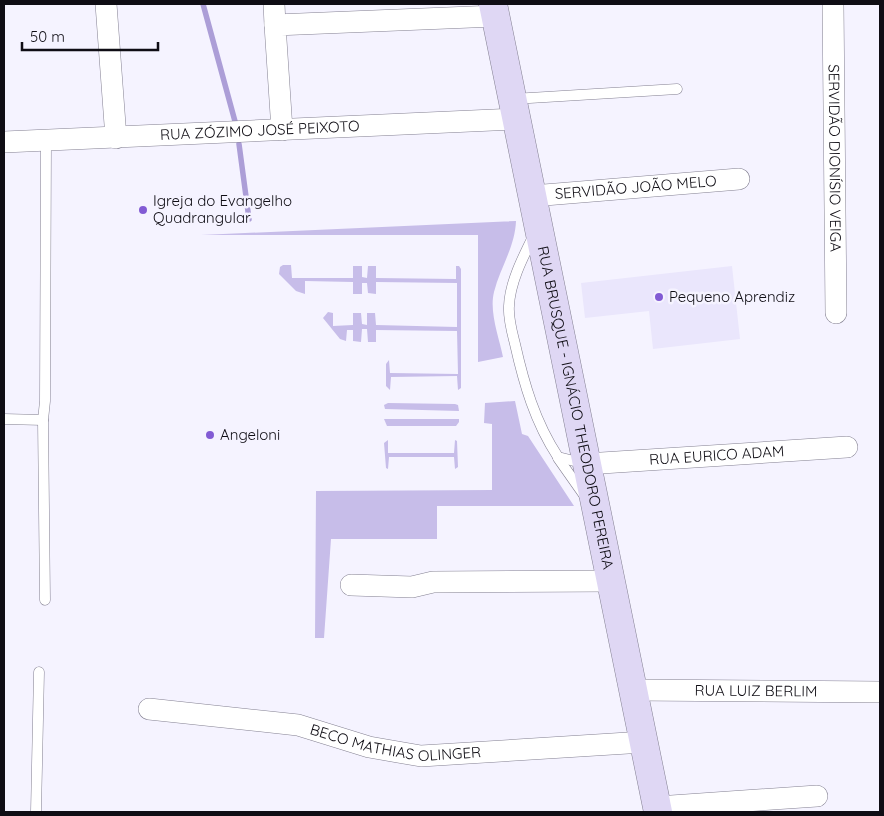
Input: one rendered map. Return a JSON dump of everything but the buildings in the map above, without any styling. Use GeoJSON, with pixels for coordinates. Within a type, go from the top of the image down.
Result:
{"type":"FeatureCollection","features":[{"type":"Feature","properties":{"kind":"main road","name":"RUA BRUSQUE - IGNÁCIO THEODORO PEREIRA"},"geometry":{"type":"LineString","coordinates":[[494,10],[657,810]]}},
{"type":"Feature","properties":{"kind":"street"},"geometry":{"type":"LineString","coordinates":[[106,4],[116,138]]}},
{"type":"Feature","properties":{"kind":"street"},"geometry":{"type":"LineString","coordinates":[[274,4],[282,130]]}},
{"type":"Feature","properties":{"kind":"street","name":"SERVIDÃO DIONÍSIO VEIGA"},"geometry":{"type":"LineString","coordinates":[[832,4],[836,313]]}},
{"type":"Feature","properties":{"kind":"street"},"geometry":{"type":"LineString","coordinates":[[275,25],[399,12],[494,10]]}},
{"type":"Feature","properties":{"kind":"street","name":"RUA ZÓZIMO JOSÉ PEIXOTO"},"geometry":{"type":"LineString","coordinates":[[4,142],[282,130],[514,109]]}},
{"type":"Feature","properties":{"kind":"street","name":"SERVIDÃO JOÃO MELO"},"geometry":{"type":"LineString","coordinates":[[532,196],[738,179]]}},
{"type":"Feature","properties":{"kind":"street","name":"RUA EURICO ADAM"},"geometry":{"type":"LineString","coordinates":[[586,464],[847,447]]}},
{"type":"Feature","properties":{"kind":"street"},"geometry":{"type":"LineString","coordinates":[[351,586],[412,587],[433,582],[611,581]]}},
{"type":"Feature","properties":{"kind":"street","name":"RUA LUIZ BERLIM"},"geometry":{"type":"LineString","coordinates":[[634,690],[880,692]]}},
{"type":"Feature","properties":{"kind":"street","name":"BECO MATHIAS OLINGER"},"geometry":{"type":"LineString","coordinates":[[149,709],[298,725],[370,747],[421,756],[644,742]]}},
{"type":"Feature","properties":{"kind":"street"},"geometry":{"type":"LineString","coordinates":[[657,810],[792,805],[817,796]]}},
{"type":"Feature","properties":{"kind":"lane"},"geometry":{"type":"LineString","coordinates":[[514,109],[677,88]]}},
{"type":"Feature","properties":{"kind":"lane"},"geometry":{"type":"LineString","coordinates":[[45,600],[43,420],[45,401],[47,241],[46,140]]}},
{"type":"Feature","properties":{"kind":"lane"},"geometry":{"type":"LineString","coordinates":[[538,227],[511,289],[508,308],[521,368],[532,408],[539,425],[558,457],[597,514]]}},
{"type":"Feature","properties":{"kind":"lane"},"geometry":{"type":"LineString","coordinates":[[4,419],[43,420]]}},
{"type":"Feature","properties":{"kind":"lane"},"geometry":{"type":"LineString","coordinates":[[558,457],[586,464]]}},
{"type":"Feature","properties":{"kind":"lane"},"geometry":{"type":"LineString","coordinates":[[36,812],[39,672]]}},
{"type":"Feature","properties":{"kind":"shaded area"},"geometry":{"type":"Polygon","coordinates":[[[516,221],[513,240],[494,292],[493,300],[495,324],[503,357],[478,362],[478,235],[201,235],[516,221]]]}},
{"type":"Feature","properties":{"kind":"shaded area"},"geometry":{"type":"Polygon","coordinates":[[[291,265],[292,278],[353,278],[353,266],[362,266],[362,277],[367,278],[368,266],[376,266],[376,278],[456,279],[456,266],[459,266],[461,269],[461,388],[458,390],[457,376],[391,377],[390,390],[386,386],[386,364],[389,360],[390,373],[458,374],[457,331],[376,330],[376,342],[368,342],[367,329],[362,329],[361,342],[353,341],[353,330],[347,330],[346,341],[340,339],[323,318],[328,312],[333,313],[333,326],[353,325],[353,313],[361,313],[362,324],[367,325],[367,313],[375,313],[376,325],[457,327],[457,283],[376,282],[376,294],[368,293],[367,283],[362,283],[362,294],[353,294],[353,282],[305,281],[305,294],[296,291],[279,274],[280,267],[291,265]]]}},
{"type":"Feature","properties":{"kind":"shaded area","name":"Pequeno Aprendiz"},"geometry":{"type":"Polygon","coordinates":[[[732,266],[740,339],[653,349],[649,311],[585,318],[581,283],[732,266]]]}},
{"type":"Feature","properties":{"kind":"shaded area"},"geometry":{"type":"Polygon","coordinates":[[[515,401],[522,434],[528,436],[574,506],[437,506],[437,539],[331,539],[324,638],[315,638],[316,491],[492,490],[492,424],[484,423],[485,403],[515,401]]]}},
{"type":"Feature","properties":{"kind":"shaded area"},"geometry":{"type":"Polygon","coordinates":[[[388,403],[455,404],[458,405],[459,411],[385,409],[384,405],[388,403]]]}},
{"type":"Feature","properties":{"kind":"shaded area"},"geometry":{"type":"Polygon","coordinates":[[[384,419],[459,419],[459,422],[456,426],[387,426],[384,419]]]}},
{"type":"Feature","properties":{"kind":"shaded area"},"geometry":{"type":"Polygon","coordinates":[[[388,440],[388,453],[454,453],[455,440],[457,441],[458,467],[455,469],[454,457],[389,457],[388,469],[386,468],[384,443],[388,440]]]}},
{"type":"Feature","properties":{"kind":"waterway"},"geometry":{"type":"LineString","coordinates":[[203,4],[236,125]]}},
{"type":"Feature","properties":{"kind":"waterway"},"geometry":{"type":"LineString","coordinates":[[239,144],[249,219]]}},
{"type":"Feature","properties":{"kind":"place","name":"Igreja do Evangelho Quadrangular"},"geometry":{"type":"Point","coordinates":[143,210]}},
{"type":"Feature","properties":{"kind":"place","name":"Pequeno Aprendiz"},"geometry":{"type":"Point","coordinates":[659,297]}},
{"type":"Feature","properties":{"kind":"place","name":"Angeloni"},"geometry":{"type":"Point","coordinates":[210,435]}}]}
